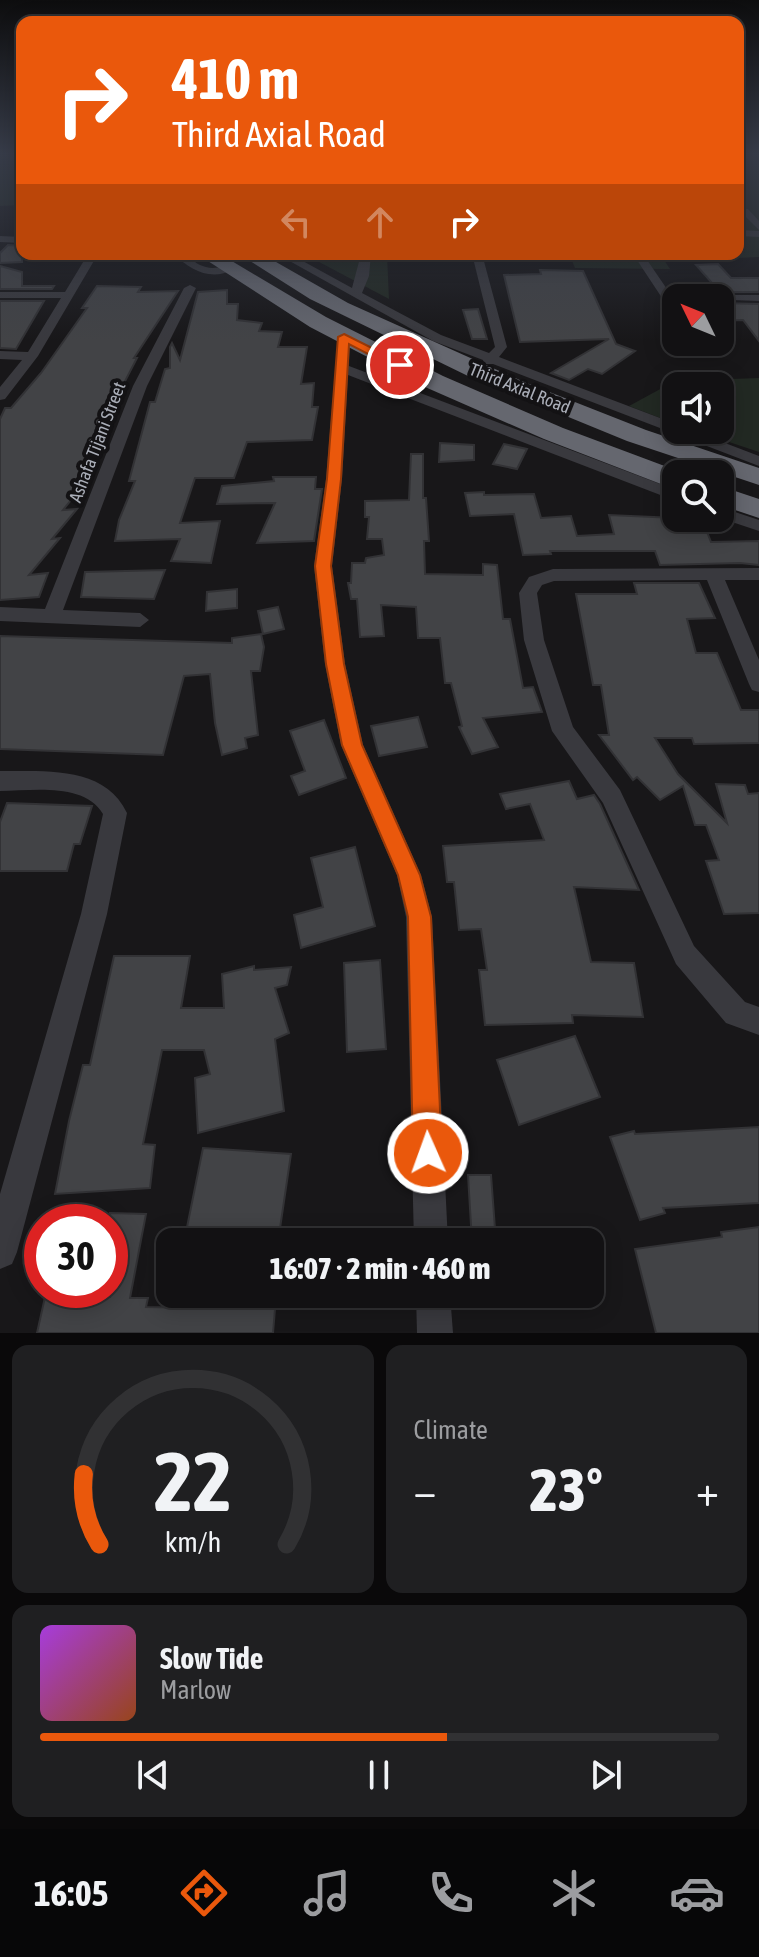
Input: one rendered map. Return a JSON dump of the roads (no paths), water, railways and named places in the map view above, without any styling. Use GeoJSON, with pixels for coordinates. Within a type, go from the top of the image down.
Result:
{"type":"FeatureCollection","features":[{"type":"Feature","properties":{"kind":"highway","name":"Third Axial Road"},"geometry":{"type":"LineString","coordinates":[[215,260],[344,337],[472,399],[662,475]]}},
{"type":"Feature","properties":{"kind":"highway","name":"Third Axial Road"},"geometry":{"type":"LineString","coordinates":[[280,264],[493,378],[618,428],[759,477]]}},
{"type":"Feature","properties":{"kind":"highway"},"geometry":{"type":"LineString","coordinates":[[280,264],[310,271]]}},
{"type":"Feature","properties":{"kind":"highway"},"geometry":{"type":"LineString","coordinates":[[734,500],[759,509]]}},
{"type":"Feature","properties":{"kind":"street"},"geometry":{"type":"LineString","coordinates":[[0,396],[32,356],[89,260]]}},
{"type":"Feature","properties":{"kind":"street"},"geometry":{"type":"LineString","coordinates":[[187,260],[203,271],[228,269]]}},
{"type":"Feature","properties":{"kind":"street"},"geometry":{"type":"LineString","coordinates":[[348,302],[363,276],[365,260]]}},
{"type":"Feature","properties":{"kind":"street"},"geometry":{"type":"LineString","coordinates":[[479,260],[501,347],[489,361]]}},
{"type":"Feature","properties":{"kind":"street"},"geometry":{"type":"LineString","coordinates":[[642,260],[662,290]]}},
{"type":"Feature","properties":{"kind":"street"},"geometry":{"type":"LineString","coordinates":[[310,271],[348,302],[489,361],[759,461]]}},
{"type":"Feature","properties":{"kind":"street","name":"Ashafa Tijani Street"},"geometry":{"type":"LineString","coordinates":[[52,615],[140,386],[190,288]]}},
{"type":"Feature","properties":{"kind":"street"},"geometry":{"type":"LineString","coordinates":[[0,295],[67,295]]}},
{"type":"Feature","properties":{"kind":"street"},"geometry":{"type":"LineString","coordinates":[[734,298],[759,298]]}},
{"type":"Feature","properties":{"kind":"street"},"geometry":{"type":"LineString","coordinates":[[344,337],[334,479],[323,566],[335,664],[352,745],[409,875],[419,917],[430,1228]]}},
{"type":"Feature","properties":{"kind":"street"},"geometry":{"type":"LineString","coordinates":[[0,355],[32,356]]}},
{"type":"Feature","properties":{"kind":"street"},"geometry":{"type":"LineString","coordinates":[[341,368],[662,491]]}},
{"type":"Feature","properties":{"kind":"street"},"geometry":{"type":"LineString","coordinates":[[734,517],[759,526]]}},
{"type":"Feature","properties":{"kind":"street"},"geometry":{"type":"LineString","coordinates":[[759,574],[553,575],[535,581],[528,593],[534,640],[563,731],[612,797],[685,955],[736,1013],[759,1021]]}},
{"type":"Feature","properties":{"kind":"street"},"geometry":{"type":"LineString","coordinates":[[714,575],[759,684]]}},
{"type":"Feature","properties":{"kind":"street"},"geometry":{"type":"LineString","coordinates":[[0,614],[140,620]]}},
{"type":"Feature","properties":{"kind":"street"},"geometry":{"type":"LineString","coordinates":[[0,781],[62,783],[96,791],[109,798],[115,813],[94,914],[0,1252]]}},
{"type":"Feature","properties":{"kind":"street"},"geometry":{"type":"LineString","coordinates":[[434,1308],[435,1333]]}}]}
